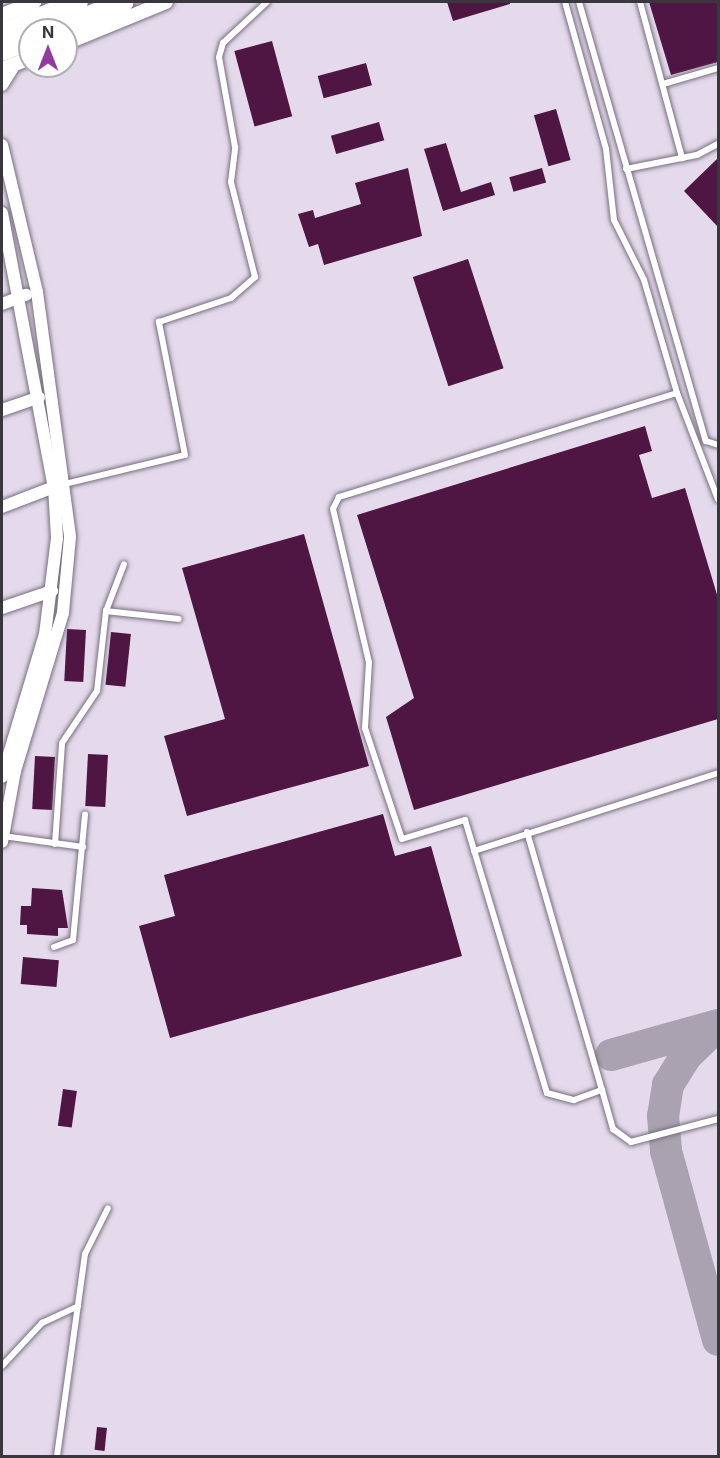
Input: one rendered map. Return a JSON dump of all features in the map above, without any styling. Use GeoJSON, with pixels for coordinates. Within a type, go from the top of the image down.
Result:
{"type":"FeatureCollection","features":[{"type":"Feature","properties":{"kind":"highway"},"geometry":{"type":"LineString","coordinates":[[2,33],[78,2]]}},
{"type":"Feature","properties":{"kind":"highway"},"geometry":{"type":"LineString","coordinates":[[78,20],[121,2]]}},
{"type":"Feature","properties":{"kind":"street"},"geometry":{"type":"LineString","coordinates":[[2,15],[35,2]]}},
{"type":"Feature","properties":{"kind":"street"},"geometry":{"type":"LineString","coordinates":[[78,38],[166,2]]}},
{"type":"Feature","properties":{"kind":"street"},"geometry":{"type":"LineString","coordinates":[[2,69],[8,57]]}},
{"type":"Feature","properties":{"kind":"street"},"geometry":{"type":"LineString","coordinates":[[2,85],[8,57]]}},
{"type":"Feature","properties":{"kind":"street"},"geometry":{"type":"LineString","coordinates":[[2,145],[37,292],[60,486],[68,591],[15,771],[2,839]]}},
{"type":"Feature","properties":{"kind":"street"},"geometry":{"type":"LineString","coordinates":[[2,213],[39,397],[60,486],[52,591],[31,688],[2,777]]}},
{"type":"Feature","properties":{"kind":"street"},"geometry":{"type":"LineString","coordinates":[[2,304],[37,292]]}},
{"type":"Feature","properties":{"kind":"street"},"geometry":{"type":"LineString","coordinates":[[2,410],[39,397]]}},
{"type":"Feature","properties":{"kind":"street"},"geometry":{"type":"LineString","coordinates":[[2,507],[60,486]]}},
{"type":"Feature","properties":{"kind":"street"},"geometry":{"type":"LineString","coordinates":[[2,608],[52,591]]}},
{"type":"Feature","properties":{"kind":"lane"},"geometry":{"type":"LineString","coordinates":[[60,486],[185,455],[159,322],[231,298],[255,277],[231,182],[236,147],[219,57],[223,43],[267,2]]}},
{"type":"Feature","properties":{"kind":"lane"},"geometry":{"type":"LineString","coordinates":[[565,2],[604,140],[614,220],[644,280],[677,393],[708,485],[718,499]]}},
{"type":"Feature","properties":{"kind":"lane"},"geometry":{"type":"LineString","coordinates":[[579,2],[706,441],[718,445]]}},
{"type":"Feature","properties":{"kind":"lane"},"geometry":{"type":"LineString","coordinates":[[640,2],[682,158]]}},
{"type":"Feature","properties":{"kind":"lane"},"geometry":{"type":"LineString","coordinates":[[663,84],[718,68]]}},
{"type":"Feature","properties":{"kind":"lane"},"geometry":{"type":"LineString","coordinates":[[626,169],[682,158],[718,144]]}},
{"type":"Feature","properties":{"kind":"lane"},"geometry":{"type":"LineString","coordinates":[[602,1090],[574,1100],[547,1093],[465,820],[402,839],[365,728],[369,662],[334,501],[496,446],[677,393]]}},
{"type":"Feature","properties":{"kind":"lane"},"geometry":{"type":"LineString","coordinates":[[55,844],[62,743],[97,691],[106,611],[124,564]]}},
{"type":"Feature","properties":{"kind":"lane"},"geometry":{"type":"LineString","coordinates":[[106,611],[179,619]]}},
{"type":"Feature","properties":{"kind":"lane"},"geometry":{"type":"LineString","coordinates":[[474,851],[527,832],[718,774]]}},
{"type":"Feature","properties":{"kind":"lane"},"geometry":{"type":"LineString","coordinates":[[54,947],[73,940],[85,815]]}},
{"type":"Feature","properties":{"kind":"lane"},"geometry":{"type":"LineString","coordinates":[[527,832],[613,1129],[631,1142],[718,1119]]}},
{"type":"Feature","properties":{"kind":"lane"},"geometry":{"type":"LineString","coordinates":[[2,839],[83,847]]}},
{"type":"Feature","properties":{"kind":"lane"},"geometry":{"type":"LineString","coordinates":[[57,1456],[89,1237],[108,1208]]}},
{"type":"Feature","properties":{"kind":"lane"},"geometry":{"type":"LineString","coordinates":[[2,1366],[42,1323],[78,1306]]}},
{"type":"Feature","properties":{"kind":"building"},"geometry":{"type":"Polygon","coordinates":[[[447,2],[510,2],[510,4],[453,21],[447,2]]]}},
{"type":"Feature","properties":{"kind":"building"},"geometry":{"type":"Polygon","coordinates":[[[649,2],[718,2],[718,62],[671,75],[649,2]]]}},
{"type":"Feature","properties":{"kind":"building"},"geometry":{"type":"Polygon","coordinates":[[[272,41],[292,116],[255,126],[234,51],[272,41]]]}},
{"type":"Feature","properties":{"kind":"building"},"geometry":{"type":"Polygon","coordinates":[[[366,63],[372,85],[324,98],[318,76],[366,63]]]}},
{"type":"Feature","properties":{"kind":"building"},"geometry":{"type":"Polygon","coordinates":[[[556,109],[571,160],[548,166],[534,115],[556,109]]]}},
{"type":"Feature","properties":{"kind":"building"},"geometry":{"type":"Polygon","coordinates":[[[379,122],[384,140],[336,154],[331,136],[379,122]]]}},
{"type":"Feature","properties":{"kind":"building"},"geometry":{"type":"Polygon","coordinates":[[[446,143],[461,192],[491,182],[495,195],[443,211],[424,149],[446,143]]]}},
{"type":"Feature","properties":{"kind":"building"},"geometry":{"type":"Polygon","coordinates":[[[718,158],[718,227],[684,191],[718,158]]]}},
{"type":"Feature","properties":{"kind":"building"},"geometry":{"type":"Polygon","coordinates":[[[408,168],[422,236],[324,265],[318,244],[309,247],[298,214],[313,210],[315,218],[361,204],[355,183],[408,168]]]}},
{"type":"Feature","properties":{"kind":"building"},"geometry":{"type":"Polygon","coordinates":[[[542,168],[546,182],[513,192],[509,177],[542,168]]]}},
{"type":"Feature","properties":{"kind":"building"},"geometry":{"type":"Polygon","coordinates":[[[468,259],[504,368],[448,386],[413,277],[468,259]]]}},
{"type":"Feature","properties":{"kind":"building"},"geometry":{"type":"Polygon","coordinates":[[[645,426],[652,451],[639,455],[652,498],[685,488],[718,598],[718,719],[414,810],[386,717],[414,698],[357,515],[645,426]]]}},
{"type":"Feature","properties":{"kind":"building"},"geometry":{"type":"Polygon","coordinates":[[[304,534],[369,766],[187,816],[164,736],[225,719],[182,568],[304,534]]]}},
{"type":"Feature","properties":{"kind":"building"},"geometry":{"type":"Polygon","coordinates":[[[67,629],[86,630],[83,682],[64,681],[67,629]]]}},
{"type":"Feature","properties":{"kind":"building"},"geometry":{"type":"Polygon","coordinates":[[[111,632],[131,634],[125,687],[105,685],[111,632]]]}},
{"type":"Feature","properties":{"kind":"building"},"geometry":{"type":"Polygon","coordinates":[[[88,754],[108,755],[105,807],[85,806],[88,754]]]}},
{"type":"Feature","properties":{"kind":"building"},"geometry":{"type":"Polygon","coordinates":[[[35,756],[55,757],[52,810],[32,809],[35,756]]]}},
{"type":"Feature","properties":{"kind":"building"},"geometry":{"type":"Polygon","coordinates":[[[383,814],[395,856],[431,846],[462,956],[170,1038],[139,926],[175,916],[164,875],[383,814]]]}},
{"type":"Feature","properties":{"kind":"building"},"geometry":{"type":"Polygon","coordinates":[[[32,888],[62,890],[68,928],[58,928],[58,936],[27,934],[27,925],[20,925],[21,906],[31,906],[32,888]]]}},
{"type":"Feature","properties":{"kind":"building"},"geometry":{"type":"Polygon","coordinates":[[[23,957],[59,960],[57,987],[21,984],[23,957]]]}},
{"type":"Feature","properties":{"kind":"building"},"geometry":{"type":"Polygon","coordinates":[[[63,1089],[77,1091],[72,1128],[58,1126],[63,1089]]]}},
{"type":"Feature","properties":{"kind":"building"},"geometry":{"type":"Polygon","coordinates":[[[97,1427],[107,1428],[105,1451],[95,1450],[97,1427]]]}},
{"type":"Feature","properties":{"kind":"taxiway"},"geometry":{"type":"LineString","coordinates":[[718,1025],[686,1056],[668,1085],[663,1116],[666,1151],[718,1340]]}},
{"type":"Feature","properties":{"kind":"taxiway"},"geometry":{"type":"LineString","coordinates":[[611,1055],[714,1026]]}}]}
